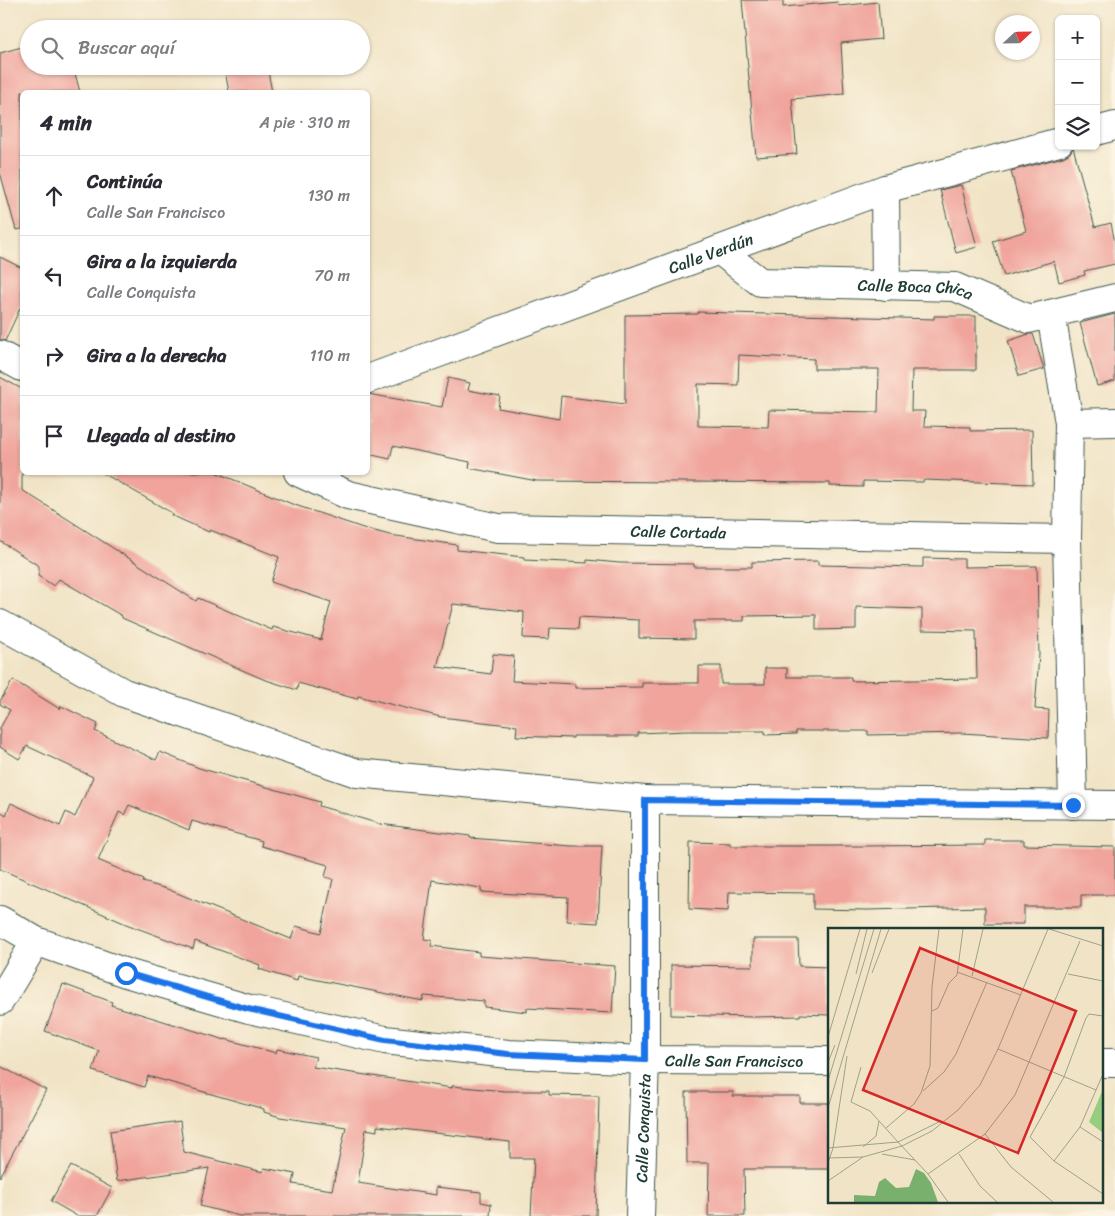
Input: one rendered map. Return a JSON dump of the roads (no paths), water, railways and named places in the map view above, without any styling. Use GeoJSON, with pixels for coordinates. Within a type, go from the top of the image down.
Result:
{"type":"FeatureCollection","features":[{"type":"Feature","properties":{"kind":"street"},"geometry":{"type":"LineString","coordinates":[[1100,131],[1115,126]]}},
{"type":"Feature","properties":{"kind":"street","name":"Calle Verdún"},"geometry":{"type":"LineString","coordinates":[[370,378],[885,189],[1055,143]]}},
{"type":"Feature","properties":{"kind":"street"},"geometry":{"type":"LineString","coordinates":[[885,189],[886,286]]}},
{"type":"Feature","properties":{"kind":"street","name":"Calle Boca Chica"},"geometry":{"type":"LineString","coordinates":[[719,250],[760,282],[955,287],[1029,319],[1115,298]]}},
{"type":"Feature","properties":{"kind":"street"},"geometry":{"type":"LineString","coordinates":[[1051,314],[1069,424],[1067,539],[1073,805]]}},
{"type":"Feature","properties":{"kind":"street"},"geometry":{"type":"LineString","coordinates":[[0,355],[20,365]]}},
{"type":"Feature","properties":{"kind":"street"},"geometry":{"type":"LineString","coordinates":[[1069,424],[1115,422]]}},
{"type":"Feature","properties":{"kind":"street","name":"Calle Cortada"},"geometry":{"type":"LineString","coordinates":[[304,475],[348,496],[498,528],[1067,539]]}},
{"type":"Feature","properties":{"kind":"street"},"geometry":{"type":"LineString","coordinates":[[0,604],[124,693]]}},
{"type":"Feature","properties":{"kind":"street"},"geometry":{"type":"LineString","coordinates":[[0,624],[124,693],[358,773],[645,800],[1115,805]]}},
{"type":"Feature","properties":{"kind":"street","name":"Calle Conquista"},"geometry":{"type":"LineString","coordinates":[[640,1216],[645,1060],[645,800]]}},
{"type":"Feature","properties":{"kind":"street","name":"Calle San Francisco"},"geometry":{"type":"LineString","coordinates":[[0,920],[36,940],[126,973],[248,1009],[385,1040],[508,1054],[645,1060],[828,1062]]}},
{"type":"Feature","properties":{"kind":"street"},"geometry":{"type":"LineString","coordinates":[[0,1001],[36,940]]}},
{"type":"Feature","properties":{"kind":"street"},"geometry":{"type":"LineString","coordinates":[[1102,1063],[1115,1063]]}}]}
